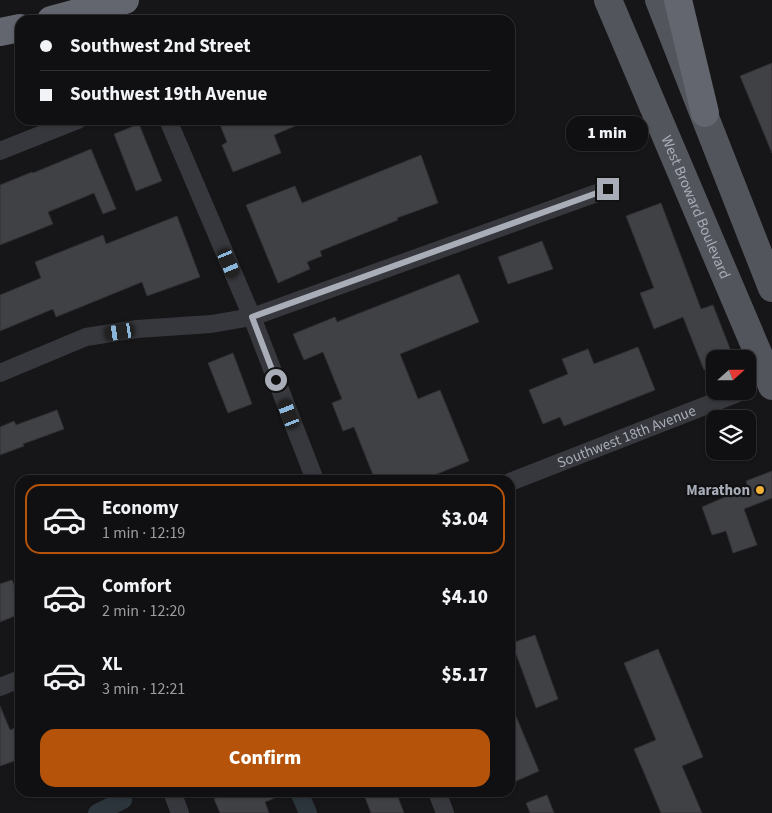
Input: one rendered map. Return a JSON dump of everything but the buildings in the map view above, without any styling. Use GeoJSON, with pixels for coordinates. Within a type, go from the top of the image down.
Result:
{"type":"FeatureCollection","features":[{"type":"Feature","properties":{"kind":"highway"},"geometry":{"type":"LineString","coordinates":[[70,15],[125,0]]}},
{"type":"Feature","properties":{"kind":"highway"},"geometry":{"type":"LineString","coordinates":[[678,0],[705,113]]}},
{"type":"Feature","properties":{"kind":"highway"},"geometry":{"type":"LineString","coordinates":[[0,32],[15,29]]}},
{"type":"Feature","properties":{"kind":"main road","name":"West Broward Boulevard"},"geometry":{"type":"LineString","coordinates":[[608,0],[765,384]]}},
{"type":"Feature","properties":{"kind":"main road"},"geometry":{"type":"LineString","coordinates":[[660,0],[772,288]]}},
{"type":"Feature","properties":{"kind":"street"},"geometry":{"type":"LineString","coordinates":[[0,151],[65,125]]}},
{"type":"Feature","properties":{"kind":"street"},"geometry":{"type":"LineString","coordinates":[[170,125],[252,317],[313,475]]}},
{"type":"Feature","properties":{"kind":"street"},"geometry":{"type":"LineString","coordinates":[[0,373],[86,337],[137,329],[212,324],[252,317],[608,189]]}},
{"type":"Feature","properties":{"kind":"street","name":"Southwest 18th Avenue"},"geometry":{"type":"LineString","coordinates":[[515,480],[720,400]]}},
{"type":"Feature","properties":{"kind":"street"},"geometry":{"type":"LineString","coordinates":[[0,687],[15,681]]}},
{"type":"Feature","properties":{"kind":"street"},"geometry":{"type":"LineString","coordinates":[[174,797],[180,813]]}},
{"type":"Feature","properties":{"kind":"street"},"geometry":{"type":"LineString","coordinates":[[439,797],[445,813]]}},
{"type":"Feature","properties":{"kind":"waterway"},"geometry":{"type":"LineString","coordinates":[[301,797],[308,813]]}},
{"type":"Feature","properties":{"kind":"waterway"},"geometry":{"type":"LineString","coordinates":[[97,813],[123,800]]}},
{"type":"Feature","properties":{"kind":"place","name":"Marathon"},"geometry":{"type":"Point","coordinates":[760,490]}},
{"type":"Feature","properties":{"kind":"route"},"geometry":{"type":"LineString","coordinates":[[276,380],[252,317],[608,189]]}}]}
